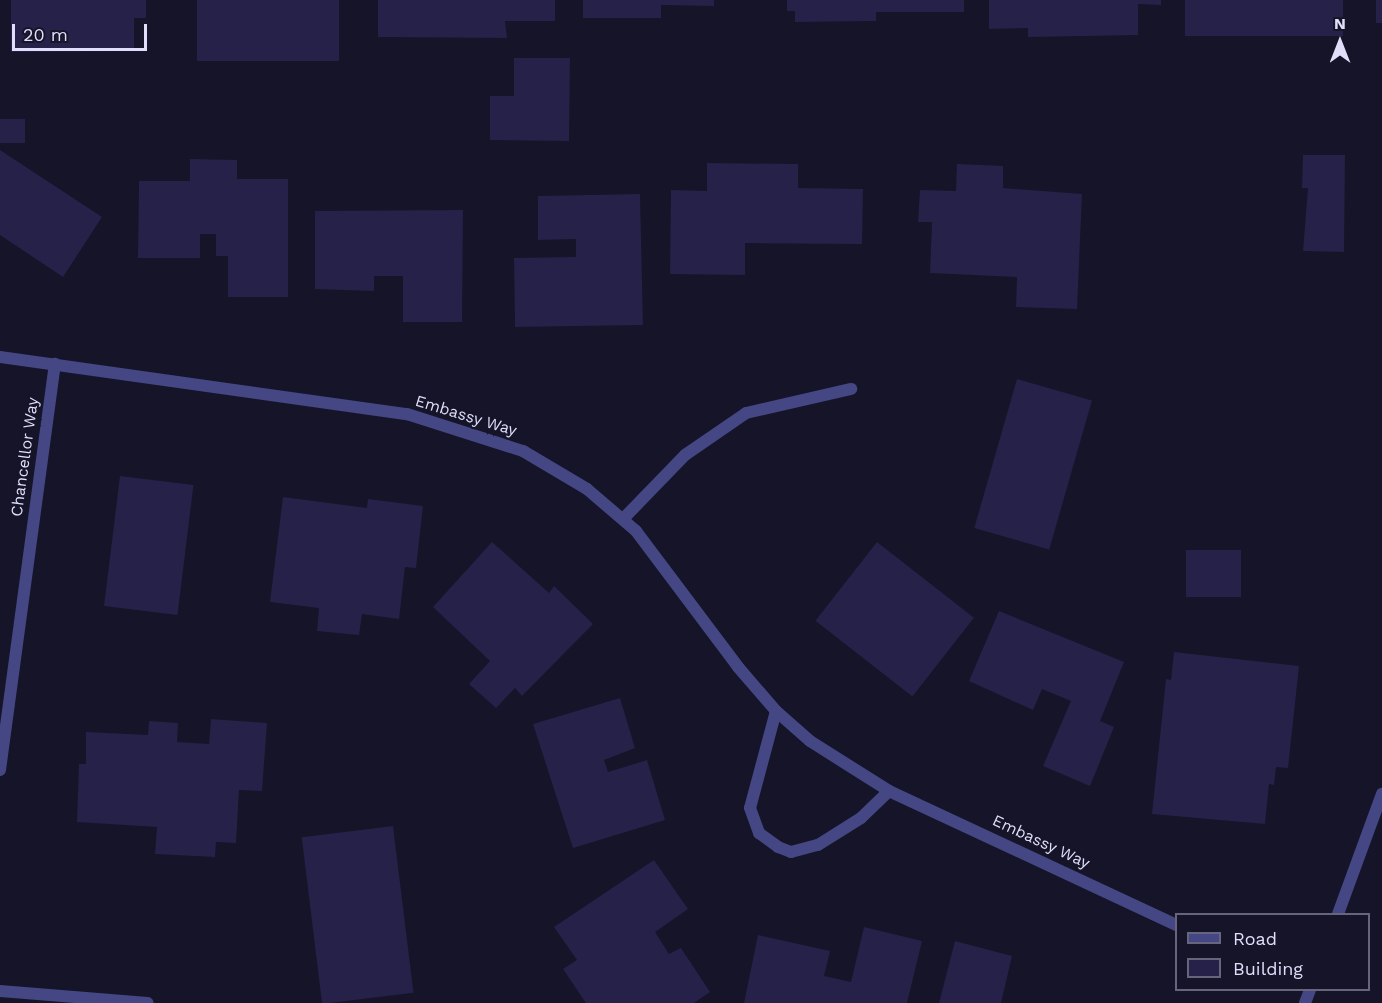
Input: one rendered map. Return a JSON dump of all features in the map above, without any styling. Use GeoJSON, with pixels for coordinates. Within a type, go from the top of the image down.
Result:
{"type":"FeatureCollection","features":[{"type":"Feature","properties":{"kind":"street","name":"Embassy Way"},"geometry":{"type":"LineString","coordinates":[[0,357],[374,409],[451,425],[523,451],[586,489],[623,519],[657,555],[716,640],[776,711],[810,741],[889,791],[1175,925]]}},
{"type":"Feature","properties":{"kind":"street","name":"Chancellor Way"},"geometry":{"type":"LineString","coordinates":[[0,770],[55,364]]}},
{"type":"Feature","properties":{"kind":"street"},"geometry":{"type":"LineString","coordinates":[[623,519],[685,455],[746,413],[851,389]]}},
{"type":"Feature","properties":{"kind":"street"},"geometry":{"type":"LineString","coordinates":[[776,711],[750,808],[759,832],[778,847],[791,852],[818,845],[861,818],[889,791]]}},
{"type":"Feature","properties":{"kind":"street"},"geometry":{"type":"LineString","coordinates":[[1339,913],[1382,794]]}},
{"type":"Feature","properties":{"kind":"street"},"geometry":{"type":"LineString","coordinates":[[0,991],[148,1003]]}},
{"type":"Feature","properties":{"kind":"building"},"geometry":{"type":"Polygon","coordinates":[[[11,0],[146,0],[146,18],[134,18],[134,51],[11,52],[11,0]]]}},
{"type":"Feature","properties":{"kind":"building"},"geometry":{"type":"Polygon","coordinates":[[[197,0],[339,0],[339,61],[197,61],[197,0]]]}},
{"type":"Feature","properties":{"kind":"building"},"geometry":{"type":"Polygon","coordinates":[[[378,0],[555,0],[555,21],[505,21],[507,38],[378,37],[378,0]]]}},
{"type":"Feature","properties":{"kind":"building"},"geometry":{"type":"Polygon","coordinates":[[[583,0],[714,0],[714,6],[661,5],[661,18],[583,18],[583,0]]]}},
{"type":"Feature","properties":{"kind":"building"},"geometry":{"type":"Polygon","coordinates":[[[787,0],[964,0],[964,12],[876,12],[876,21],[795,22],[795,11],[787,11],[787,0]]]}},
{"type":"Feature","properties":{"kind":"building"},"geometry":{"type":"Polygon","coordinates":[[[989,0],[1161,0],[1161,5],[1138,4],[1138,35],[1028,37],[1028,28],[989,29],[989,0]]]}},
{"type":"Feature","properties":{"kind":"building"},"geometry":{"type":"Polygon","coordinates":[[[1185,0],[1343,0],[1343,36],[1185,36],[1185,0]]]}},
{"type":"Feature","properties":{"kind":"building"},"geometry":{"type":"Polygon","coordinates":[[[1376,0],[1382,0],[1382,23],[1376,23],[1376,0]]]}},
{"type":"Feature","properties":{"kind":"building"},"geometry":{"type":"Polygon","coordinates":[[[514,58],[570,58],[569,141],[490,140],[490,96],[514,96],[514,58]]]}},
{"type":"Feature","properties":{"kind":"building"},"geometry":{"type":"Polygon","coordinates":[[[0,119],[25,119],[25,143],[0,143],[0,119]]]}},
{"type":"Feature","properties":{"kind":"building"},"geometry":{"type":"Polygon","coordinates":[[[0,150],[102,217],[63,277],[0,235],[0,150]]]}},
{"type":"Feature","properties":{"kind":"building"},"geometry":{"type":"Polygon","coordinates":[[[1303,155],[1345,155],[1344,252],[1303,251],[1308,188],[1302,188],[1303,155]]]}},
{"type":"Feature","properties":{"kind":"building"},"geometry":{"type":"Polygon","coordinates":[[[190,159],[237,160],[237,179],[288,179],[288,297],[228,297],[228,256],[216,256],[216,234],[200,234],[200,258],[138,258],[139,181],[190,181],[190,159]]]}},
{"type":"Feature","properties":{"kind":"building"},"geometry":{"type":"Polygon","coordinates":[[[707,163],[798,164],[798,188],[863,189],[862,244],[745,243],[745,275],[670,274],[671,190],[707,191],[707,163]]]}},
{"type":"Feature","properties":{"kind":"building"},"geometry":{"type":"Polygon","coordinates":[[[957,164],[1003,166],[1003,188],[1082,194],[1077,309],[1016,307],[1017,277],[930,273],[932,222],[918,222],[920,190],[956,191],[957,164]]]}},
{"type":"Feature","properties":{"kind":"building"},"geometry":{"type":"Polygon","coordinates":[[[640,194],[643,325],[515,327],[514,258],[576,257],[576,239],[538,240],[538,196],[640,194]]]}},
{"type":"Feature","properties":{"kind":"building"},"geometry":{"type":"Polygon","coordinates":[[[463,210],[462,322],[403,322],[403,276],[374,276],[374,291],[315,289],[315,211],[463,210]]]}},
{"type":"Feature","properties":{"kind":"building"},"geometry":{"type":"Polygon","coordinates":[[[1017,379],[1092,400],[1049,549],[974,528],[1017,379]]]}},
{"type":"Feature","properties":{"kind":"building"},"geometry":{"type":"Polygon","coordinates":[[[120,476],[193,485],[177,615],[104,606],[120,476]]]}},
{"type":"Feature","properties":{"kind":"building"},"geometry":{"type":"Polygon","coordinates":[[[283,497],[367,508],[368,499],[423,506],[416,568],[405,567],[399,619],[362,614],[359,635],[317,631],[319,608],[270,602],[283,497]]]}},
{"type":"Feature","properties":{"kind":"building"},"geometry":{"type":"Polygon","coordinates":[[[492,542],[549,593],[554,586],[593,624],[522,696],[515,688],[496,708],[469,684],[490,661],[433,607],[492,542]]]}},
{"type":"Feature","properties":{"kind":"building"},"geometry":{"type":"Polygon","coordinates":[[[877,542],[974,618],[912,697],[815,621],[877,542]]]}},
{"type":"Feature","properties":{"kind":"building"},"geometry":{"type":"Polygon","coordinates":[[[1186,550],[1241,550],[1241,597],[1186,597],[1186,550]]]}},
{"type":"Feature","properties":{"kind":"building"},"geometry":{"type":"Polygon","coordinates":[[[999,611],[1124,662],[1100,721],[1114,727],[1090,786],[1043,766],[1071,701],[1042,689],[1033,710],[969,681],[999,611]]]}},
{"type":"Feature","properties":{"kind":"building"},"geometry":{"type":"Polygon","coordinates":[[[1174,652],[1299,666],[1288,768],[1276,767],[1274,785],[1269,784],[1265,824],[1152,814],[1166,679],[1171,680],[1174,652]]]}},
{"type":"Feature","properties":{"kind":"building"},"geometry":{"type":"Polygon","coordinates":[[[620,698],[635,748],[604,760],[608,772],[647,760],[665,820],[573,848],[533,724],[620,698]]]}},
{"type":"Feature","properties":{"kind":"building"},"geometry":{"type":"Polygon","coordinates":[[[211,719],[267,723],[262,791],[239,790],[236,843],[216,842],[215,857],[155,854],[157,827],[77,822],[79,764],[86,764],[86,732],[148,735],[149,721],[178,723],[177,742],[209,744],[211,719]]]}},
{"type":"Feature","properties":{"kind":"building"},"geometry":{"type":"Polygon","coordinates":[[[393,826],[413,993],[322,1003],[302,837],[393,826]]]}},
{"type":"Feature","properties":{"kind":"building"},"geometry":{"type":"Polygon","coordinates":[[[654,860],[688,909],[655,932],[669,954],[681,948],[710,992],[694,1003],[586,1003],[563,969],[577,960],[554,927],[654,860]]]}},
{"type":"Feature","properties":{"kind":"building"},"geometry":{"type":"Polygon","coordinates":[[[864,927],[922,941],[907,1003],[744,1003],[758,935],[830,951],[824,976],[851,982],[864,927]]]}},
{"type":"Feature","properties":{"kind":"building"},"geometry":{"type":"Polygon","coordinates":[[[955,941],[1012,956],[1001,1003],[939,1003],[955,941]]]}}]}
